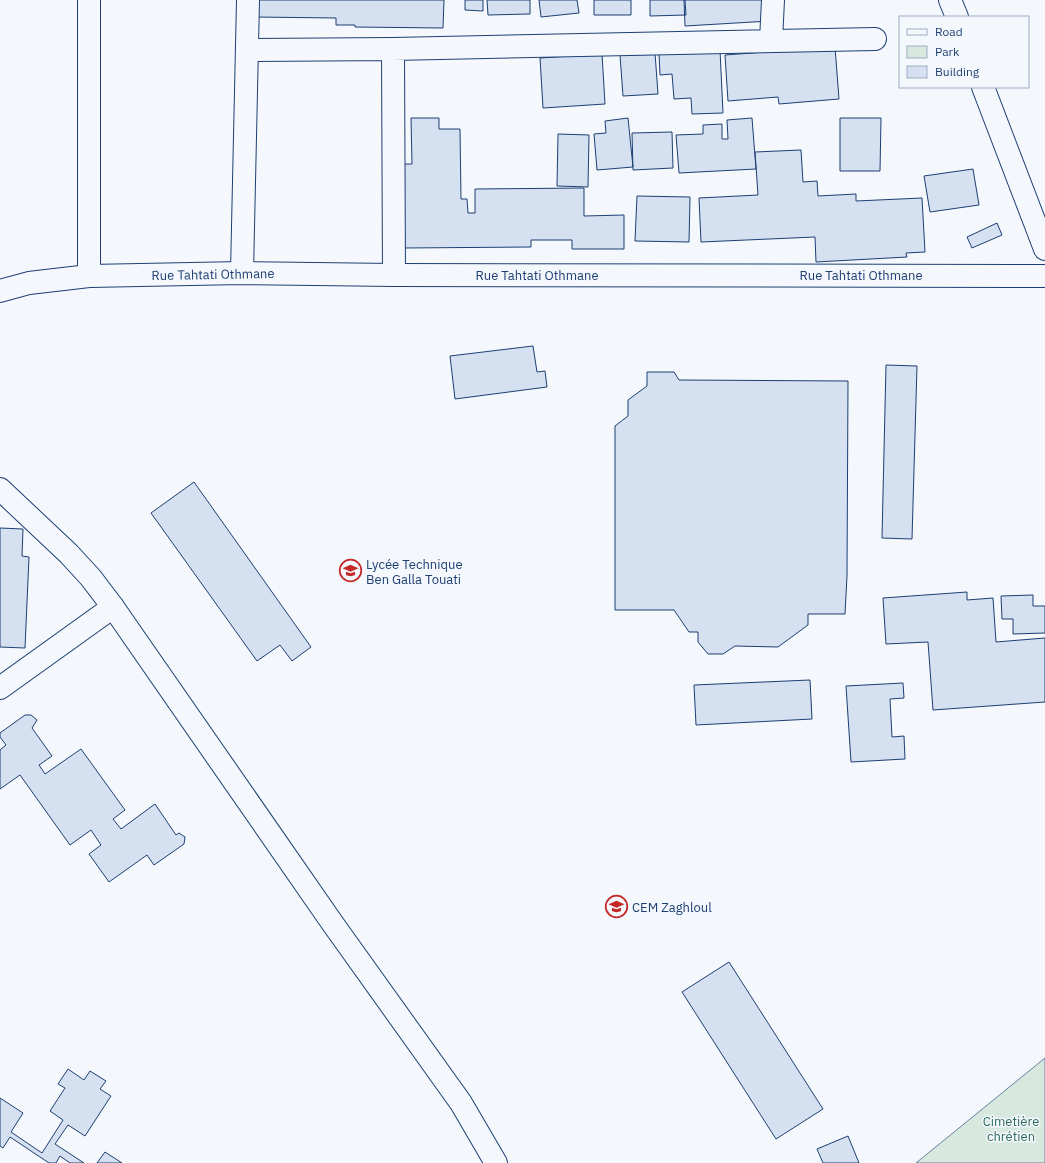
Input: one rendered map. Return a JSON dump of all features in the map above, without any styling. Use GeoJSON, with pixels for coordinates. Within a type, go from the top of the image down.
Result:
{"type":"FeatureCollection","features":[{"type":"Feature","properties":{"kind":"main road"},"geometry":{"type":"LineString","coordinates":[[89,0],[89,276]]}},
{"type":"Feature","properties":{"kind":"main road"},"geometry":{"type":"LineString","coordinates":[[242,273],[248,0]]}},
{"type":"Feature","properties":{"kind":"main road"},"geometry":{"type":"LineString","coordinates":[[771,41],[772,0]]}},
{"type":"Feature","properties":{"kind":"main road"},"geometry":{"type":"LineString","coordinates":[[950,0],[957,16]]}},
{"type":"Feature","properties":{"kind":"main road"},"geometry":{"type":"LineString","coordinates":[[248,50],[393,49],[875,39]]}},
{"type":"Feature","properties":{"kind":"main road"},"geometry":{"type":"LineString","coordinates":[[393,49],[394,275]]}},
{"type":"Feature","properties":{"kind":"main road"},"geometry":{"type":"LineString","coordinates":[[983,88],[1045,249]]}},
{"type":"Feature","properties":{"kind":"main road","name":"Rue Tahtati Othmane"},"geometry":{"type":"LineString","coordinates":[[0,290],[29,283],[89,276],[242,273],[394,275],[1045,276]]}},
{"type":"Feature","properties":{"kind":"main road"},"geometry":{"type":"LineString","coordinates":[[0,302],[29,283]]}},
{"type":"Feature","properties":{"kind":"main road"},"geometry":{"type":"LineString","coordinates":[[0,488],[69,554],[91,578],[113,607],[333,924],[461,1103],[496,1163]]}},
{"type":"Feature","properties":{"kind":"main road"},"geometry":{"type":"LineString","coordinates":[[0,506],[26,512]]}},
{"type":"Feature","properties":{"kind":"main road"},"geometry":{"type":"LineString","coordinates":[[0,688],[113,607]]}},
{"type":"Feature","properties":{"kind":"green space","name":"Cimetière chrétien"},"geometry":{"type":"Polygon","coordinates":[[[1045,1058],[1045,1163],[916,1163],[1045,1058]]]}},
{"type":"Feature","properties":{"kind":"building"},"geometry":{"type":"Polygon","coordinates":[[[256,0],[444,0],[443,28],[355,27],[355,25],[336,25],[336,18],[255,17],[256,0]]]}},
{"type":"Feature","properties":{"kind":"building"},"geometry":{"type":"Polygon","coordinates":[[[465,0],[483,0],[483,11],[465,10],[465,0]]]}},
{"type":"Feature","properties":{"kind":"building"},"geometry":{"type":"Polygon","coordinates":[[[487,0],[530,0],[530,14],[488,15],[487,0]]]}},
{"type":"Feature","properties":{"kind":"building"},"geometry":{"type":"Polygon","coordinates":[[[539,0],[577,0],[579,13],[541,17],[539,0]]]}},
{"type":"Feature","properties":{"kind":"building"},"geometry":{"type":"Polygon","coordinates":[[[594,0],[631,0],[631,15],[594,15],[594,0]]]}},
{"type":"Feature","properties":{"kind":"building"},"geometry":{"type":"Polygon","coordinates":[[[650,0],[685,0],[686,15],[650,16],[650,0]]]}},
{"type":"Feature","properties":{"kind":"building"},"geometry":{"type":"Polygon","coordinates":[[[684,0],[768,0],[770,21],[685,26],[684,0]]]}},
{"type":"Feature","properties":{"kind":"building"},"geometry":{"type":"Polygon","coordinates":[[[835,47],[839,99],[779,104],[778,97],[728,101],[725,55],[835,47]]]}},
{"type":"Feature","properties":{"kind":"building"},"geometry":{"type":"Polygon","coordinates":[[[720,50],[723,113],[692,114],[691,98],[674,99],[672,74],[660,75],[659,53],[720,50]]]}},
{"type":"Feature","properties":{"kind":"building"},"geometry":{"type":"Polygon","coordinates":[[[655,53],[658,94],[623,96],[620,55],[655,53]]]}},
{"type":"Feature","properties":{"kind":"building"},"geometry":{"type":"Polygon","coordinates":[[[602,54],[605,104],[543,108],[540,58],[602,54]]]}},
{"type":"Feature","properties":{"kind":"building"},"geometry":{"type":"Polygon","coordinates":[[[411,118],[439,118],[439,129],[460,129],[461,199],[467,199],[468,213],[475,213],[475,189],[584,188],[584,216],[624,215],[624,249],[572,249],[572,240],[531,240],[531,247],[403,248],[401,164],[412,164],[411,118]]]}},
{"type":"Feature","properties":{"kind":"building"},"geometry":{"type":"Polygon","coordinates":[[[628,118],[633,167],[597,170],[594,134],[606,133],[605,121],[628,118]]]}},
{"type":"Feature","properties":{"kind":"building"},"geometry":{"type":"Polygon","coordinates":[[[752,118],[756,169],[679,173],[676,135],[703,134],[703,125],[722,124],[722,139],[728,139],[727,120],[752,118]]]}},
{"type":"Feature","properties":{"kind":"building"},"geometry":{"type":"Polygon","coordinates":[[[840,118],[881,118],[880,171],[840,171],[840,118]]]}},
{"type":"Feature","properties":{"kind":"building"},"geometry":{"type":"Polygon","coordinates":[[[672,132],[673,168],[633,170],[632,133],[672,132]]]}},
{"type":"Feature","properties":{"kind":"building"},"geometry":{"type":"Polygon","coordinates":[[[558,134],[589,135],[588,187],[557,186],[558,134]]]}},
{"type":"Feature","properties":{"kind":"building"},"geometry":{"type":"Polygon","coordinates":[[[801,150],[803,182],[817,181],[818,196],[856,194],[856,201],[922,198],[925,252],[906,253],[907,257],[816,262],[815,237],[701,242],[699,198],[758,195],[755,152],[801,150]]]}},
{"type":"Feature","properties":{"kind":"building"},"geometry":{"type":"Polygon","coordinates":[[[973,169],[979,205],[930,212],[924,176],[973,169]]]}},
{"type":"Feature","properties":{"kind":"building"},"geometry":{"type":"Polygon","coordinates":[[[637,196],[690,197],[689,242],[635,241],[637,196]]]}},
{"type":"Feature","properties":{"kind":"building"},"geometry":{"type":"Polygon","coordinates":[[[997,223],[1002,235],[972,248],[967,237],[997,223]]]}},
{"type":"Feature","properties":{"kind":"building"},"geometry":{"type":"Polygon","coordinates":[[[533,346],[537,372],[545,371],[547,387],[455,399],[450,356],[533,346]]]}},
{"type":"Feature","properties":{"kind":"building"},"geometry":{"type":"Polygon","coordinates":[[[886,365],[917,366],[912,539],[882,538],[886,365]]]}},
{"type":"Feature","properties":{"kind":"building"},"geometry":{"type":"Polygon","coordinates":[[[647,372],[674,372],[679,380],[848,381],[847,576],[845,614],[808,614],[808,625],[778,647],[735,646],[723,654],[708,654],[698,642],[698,632],[689,632],[674,610],[615,610],[615,426],[628,416],[628,400],[647,386],[647,372]]]}},
{"type":"Feature","properties":{"kind":"building"},"geometry":{"type":"Polygon","coordinates":[[[194,482],[311,647],[292,661],[280,645],[257,661],[151,513],[194,482]]]}},
{"type":"Feature","properties":{"kind":"building"},"geometry":{"type":"Polygon","coordinates":[[[0,528],[23,529],[22,556],[29,557],[25,648],[0,647],[0,528]]]}},
{"type":"Feature","properties":{"kind":"building"},"geometry":{"type":"Polygon","coordinates":[[[967,592],[967,600],[993,598],[996,642],[1045,638],[1045,702],[933,710],[928,642],[886,644],[883,598],[967,592]]]}},
{"type":"Feature","properties":{"kind":"building"},"geometry":{"type":"Polygon","coordinates":[[[1033,595],[1033,606],[1045,606],[1045,633],[1013,634],[1013,619],[1002,619],[1001,596],[1033,595]]]}},
{"type":"Feature","properties":{"kind":"building"},"geometry":{"type":"Polygon","coordinates":[[[810,680],[812,719],[696,725],[694,685],[810,680]]]}},
{"type":"Feature","properties":{"kind":"building"},"geometry":{"type":"Polygon","coordinates":[[[903,683],[904,698],[890,699],[892,737],[904,736],[905,759],[851,762],[846,686],[903,683]]]}},
{"type":"Feature","properties":{"kind":"building"},"geometry":{"type":"Polygon","coordinates":[[[25,715],[31,715],[37,720],[32,728],[52,756],[39,765],[45,774],[81,749],[125,810],[113,819],[121,829],[155,804],[176,835],[179,833],[185,837],[184,844],[154,865],[147,855],[109,882],[89,854],[101,845],[91,830],[70,845],[20,775],[0,789],[0,750],[6,745],[0,737],[0,733],[25,715]]]}},
{"type":"Feature","properties":{"kind":"building"},"geometry":{"type":"Polygon","coordinates":[[[729,962],[823,1109],[776,1139],[682,992],[729,962]]]}},
{"type":"Feature","properties":{"kind":"building"},"geometry":{"type":"Polygon","coordinates":[[[68,1069],[84,1080],[90,1071],[106,1081],[100,1089],[111,1096],[85,1136],[68,1125],[55,1144],[84,1163],[70,1163],[60,1156],[56,1163],[49,1163],[10,1137],[3,1148],[0,1146],[0,1098],[23,1113],[11,1132],[42,1153],[63,1120],[50,1111],[65,1088],[58,1084],[68,1069]]]}},
{"type":"Feature","properties":{"kind":"building"},"geometry":{"type":"Polygon","coordinates":[[[848,1136],[859,1163],[823,1163],[817,1149],[848,1136]]]}},
{"type":"Feature","properties":{"kind":"building"},"geometry":{"type":"Polygon","coordinates":[[[105,1152],[122,1163],[97,1163],[105,1152]]]}},
{"type":"Feature","properties":{"kind":"place","name":"Lycée Technique Ben Galla Touati"},"geometry":{"type":"Point","coordinates":[351,571]}},
{"type":"Feature","properties":{"kind":"place","name":"CEM Zaghloul"},"geometry":{"type":"Point","coordinates":[617,907]}}]}
